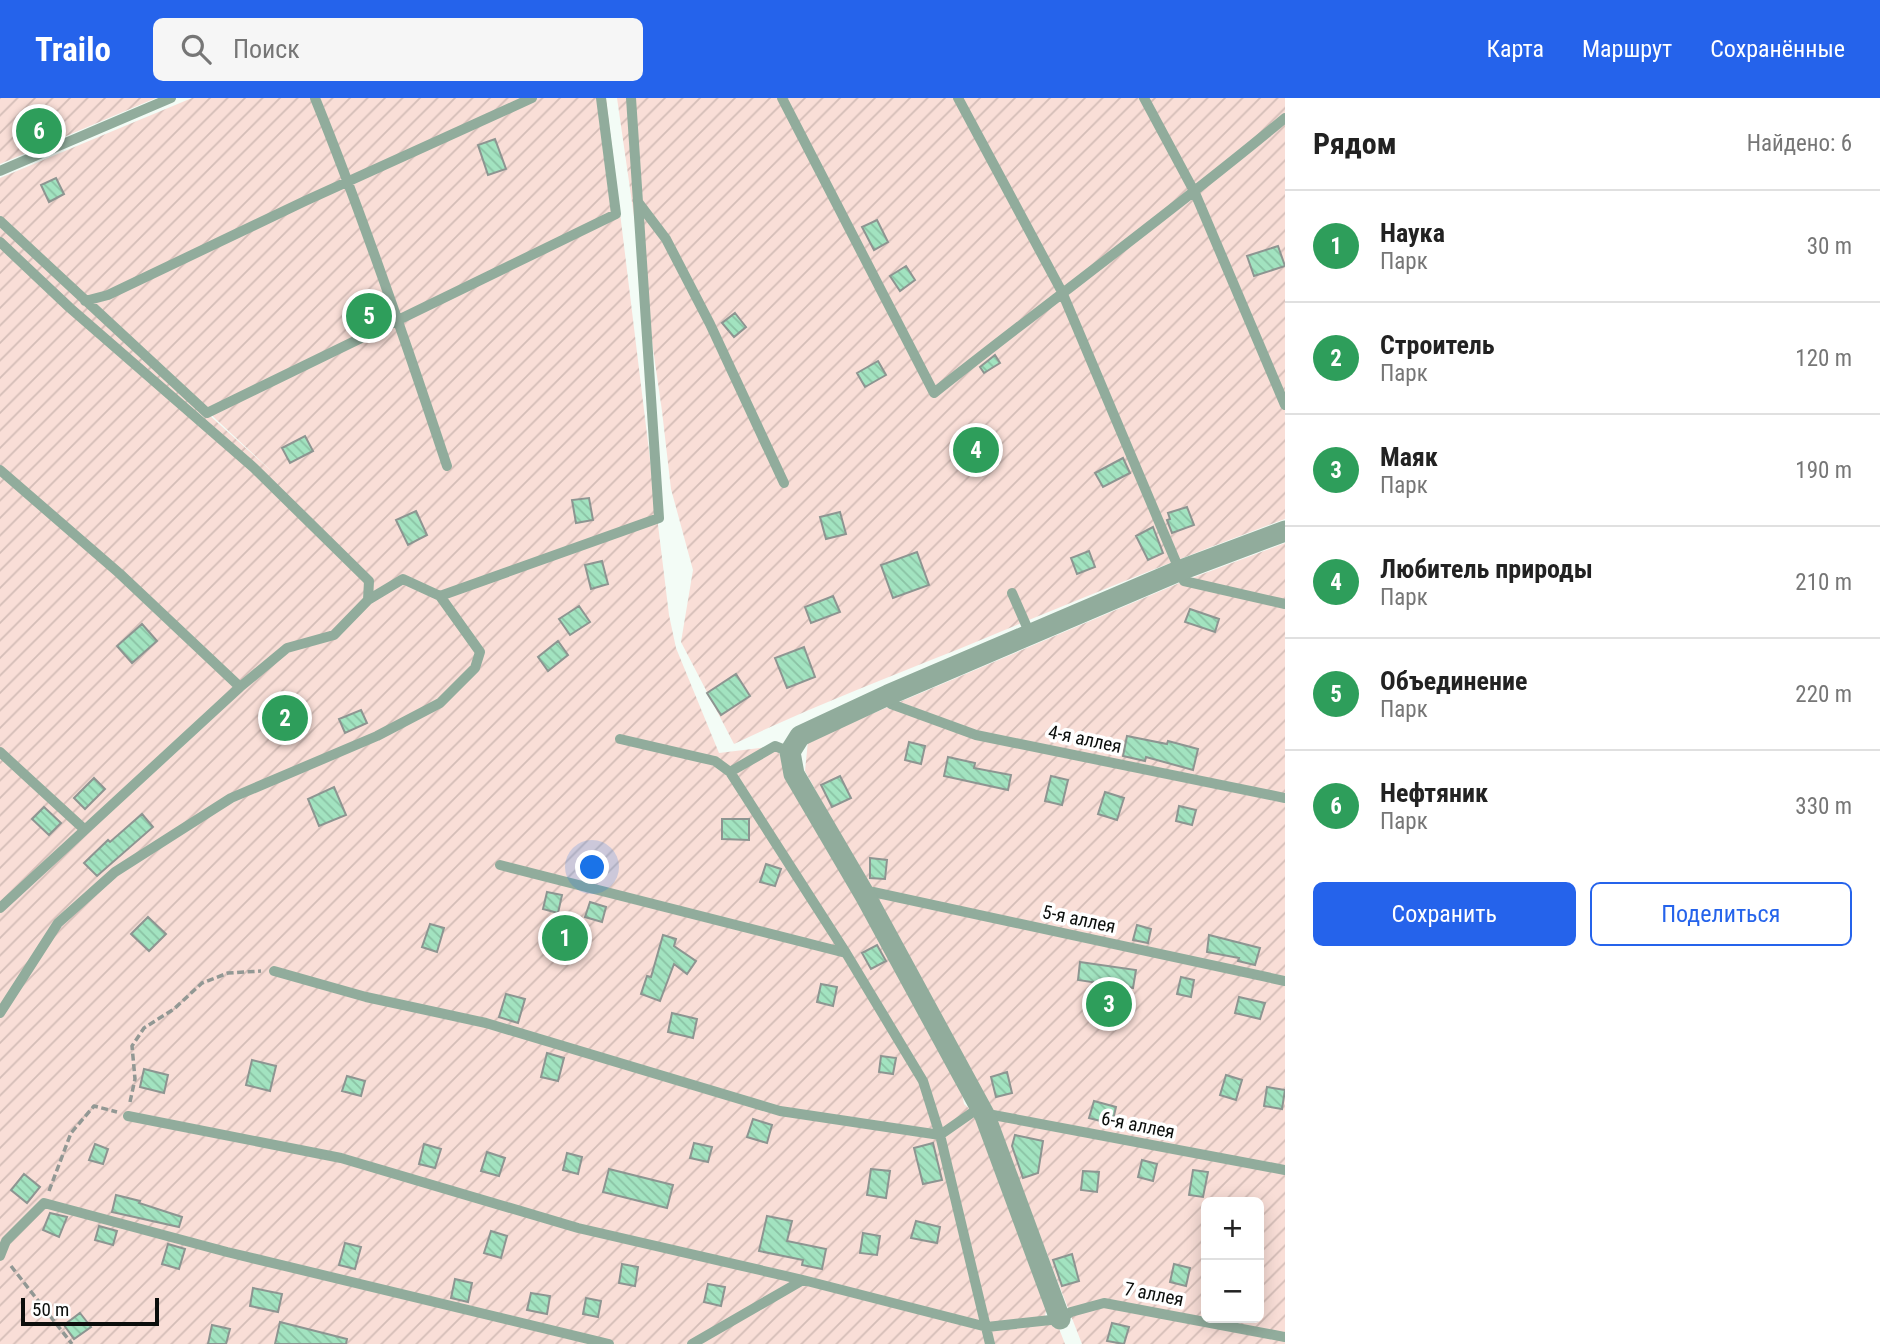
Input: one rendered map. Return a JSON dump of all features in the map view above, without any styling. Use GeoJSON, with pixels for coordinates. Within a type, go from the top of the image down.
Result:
{"type":"FeatureCollection","features":[{"type":"Feature","properties":{"kind":"street"},"geometry":{"type":"LineString","coordinates":[[1060,1319],[981,1110],[866,897],[794,774],[790,752],[800,736],[888,695],[1181,570],[1285,531]]}},
{"type":"Feature","properties":{"kind":"lane"},"geometry":{"type":"LineString","coordinates":[[0,171],[171,98]]}},
{"type":"Feature","properties":{"kind":"lane"},"geometry":{"type":"LineString","coordinates":[[315,98],[349,181],[447,466]]}},
{"type":"Feature","properties":{"kind":"lane"},"geometry":{"type":"LineString","coordinates":[[85,301],[108,295],[532,98]]}},
{"type":"Feature","properties":{"kind":"lane"},"geometry":{"type":"LineString","coordinates":[[0,221],[207,413],[616,214],[601,98]]}},
{"type":"Feature","properties":{"kind":"lane"},"geometry":{"type":"LineString","coordinates":[[440,596],[659,518],[631,98]]}},
{"type":"Feature","properties":{"kind":"lane"},"geometry":{"type":"LineString","coordinates":[[782,98],[934,393],[1062,292],[1195,193],[1285,118]]}},
{"type":"Feature","properties":{"kind":"lane"},"geometry":{"type":"LineString","coordinates":[[958,98],[1062,292],[1184,580],[1285,604]]}},
{"type":"Feature","properties":{"kind":"lane"},"geometry":{"type":"LineString","coordinates":[[1144,98],[1195,193],[1285,405]]}},
{"type":"Feature","properties":{"kind":"lane"},"geometry":{"type":"LineString","coordinates":[[638,202],[666,239],[710,324],[784,483]]}},
{"type":"Feature","properties":{"kind":"lane"},"geometry":{"type":"LineString","coordinates":[[0,242],[70,308],[273,487],[369,581],[368,600]]}},
{"type":"Feature","properties":{"kind":"lane"},"geometry":{"type":"LineString","coordinates":[[0,470],[119,573],[240,687]]}},
{"type":"Feature","properties":{"kind":"lane"},"geometry":{"type":"LineString","coordinates":[[0,908],[240,687],[287,648],[334,635],[368,600],[403,579],[440,596],[480,652],[475,668],[440,703],[377,736],[231,798],[115,872],[58,923],[0,1013]]}},
{"type":"Feature","properties":{"kind":"lane"},"geometry":{"type":"LineString","coordinates":[[1012,593],[1030,634]]}},
{"type":"Feature","properties":{"kind":"lane","name":"4-я аллея"},"geometry":{"type":"LineString","coordinates":[[888,695],[891,704],[976,735],[1285,798]]}},
{"type":"Feature","properties":{"kind":"lane"},"geometry":{"type":"LineString","coordinates":[[620,739],[715,761],[730,772],[846,953],[923,1081],[940,1135],[990,1344]]}},
{"type":"Feature","properties":{"kind":"lane"},"geometry":{"type":"LineString","coordinates":[[730,772],[775,746],[790,752]]}},
{"type":"Feature","properties":{"kind":"lane"},"geometry":{"type":"LineString","coordinates":[[0,752],[84,829]]}},
{"type":"Feature","properties":{"kind":"lane"},"geometry":{"type":"LineString","coordinates":[[500,864],[846,953]]}},
{"type":"Feature","properties":{"kind":"lane","name":"5-я аллея"},"geometry":{"type":"LineString","coordinates":[[866,897],[873,892],[1285,981]]}},
{"type":"Feature","properties":{"kind":"lane"},"geometry":{"type":"LineString","coordinates":[[274,971],[366,997],[486,1023],[780,1111],[940,1135],[973,1112],[981,1110]]}},
{"type":"Feature","properties":{"kind":"lane","name":"6-я аллея"},"geometry":{"type":"LineString","coordinates":[[981,1110],[993,1115],[1285,1170]]}},
{"type":"Feature","properties":{"kind":"lane"},"geometry":{"type":"LineString","coordinates":[[128,1116],[341,1158],[578,1228],[803,1280],[987,1327]]}},
{"type":"Feature","properties":{"kind":"lane"},"geometry":{"type":"LineString","coordinates":[[0,1254],[6,1241],[44,1203],[227,1252],[609,1344]]}},
{"type":"Feature","properties":{"kind":"lane"},"geometry":{"type":"LineString","coordinates":[[692,1344],[803,1280]]}},
{"type":"Feature","properties":{"kind":"lane","name":"7 аллея"},"geometry":{"type":"LineString","coordinates":[[987,1327],[1060,1319],[1071,1312],[1104,1303],[1285,1337]]}},
{"type":"Feature","properties":{"kind":"path"},"geometry":{"type":"LineString","coordinates":[[44,1203],[71,1133],[94,1106],[128,1116],[135,1079],[132,1046],[144,1028],[174,1009],[202,983],[228,973],[274,971]]}},
{"type":"Feature","properties":{"kind":"path"},"geometry":{"type":"LineString","coordinates":[[0,1254],[72,1344]]}},
{"type":"Feature","properties":{"kind":"shaded area"},"geometry":{"type":"Polygon","coordinates":[[[0,98],[156,98],[0,164],[0,98]]]}},
{"type":"Feature","properties":{"kind":"shaded area"},"geometry":{"type":"Polygon","coordinates":[[[192,98],[606,98],[669,615],[676,648],[719,753],[775,746],[960,1084],[964,1104],[973,1112],[1049,1298],[1044,1320],[1058,1326],[1065,1344],[0,1344],[0,227],[279,478],[0,218],[0,178],[192,98]]]}},
{"type":"Feature","properties":{"kind":"shaded area"},"geometry":{"type":"Polygon","coordinates":[[[617,98],[1285,98],[1285,519],[874,683],[734,744],[681,642],[693,570],[671,489],[617,98]]]}},
{"type":"Feature","properties":{"kind":"shaded area"},"geometry":{"type":"Polygon","coordinates":[[[1285,543],[1285,1344],[1082,1344],[993,1115],[805,771],[808,741],[1184,581],[1285,543]]]}},
{"type":"Feature","properties":{"kind":"building"},"geometry":{"type":"Polygon","coordinates":[[[495,139],[506,169],[488,175],[478,145],[495,139]]]}},
{"type":"Feature","properties":{"kind":"building"},"geometry":{"type":"Polygon","coordinates":[[[56,178],[64,194],[49,202],[41,185],[56,178]]]}},
{"type":"Feature","properties":{"kind":"building"},"geometry":{"type":"Polygon","coordinates":[[[877,220],[888,242],[874,250],[862,227],[877,220]]]}},
{"type":"Feature","properties":{"kind":"building"},"geometry":{"type":"Polygon","coordinates":[[[1278,246],[1285,266],[1254,276],[1247,256],[1278,246]]]}},
{"type":"Feature","properties":{"kind":"building"},"geometry":{"type":"Polygon","coordinates":[[[906,266],[915,280],[900,291],[890,276],[906,266]]]}},
{"type":"Feature","properties":{"kind":"building"},"geometry":{"type":"Polygon","coordinates":[[[735,313],[746,327],[734,337],[722,323],[735,313]]]}},
{"type":"Feature","properties":{"kind":"building"},"geometry":{"type":"Polygon","coordinates":[[[995,355],[1000,363],[984,373],[980,367],[995,355]]]}},
{"type":"Feature","properties":{"kind":"building"},"geometry":{"type":"Polygon","coordinates":[[[878,361],[886,375],[865,387],[857,373],[878,361]]]}},
{"type":"Feature","properties":{"kind":"building"},"geometry":{"type":"Polygon","coordinates":[[[305,436],[313,451],[290,463],[282,448],[305,436]]]}},
{"type":"Feature","properties":{"kind":"building"},"geometry":{"type":"Polygon","coordinates":[[[1123,458],[1130,473],[1103,487],[1095,473],[1123,458]]]}},
{"type":"Feature","properties":{"kind":"building"},"geometry":{"type":"Polygon","coordinates":[[[589,498],[593,520],[576,523],[572,500],[589,498]]]}},
{"type":"Feature","properties":{"kind":"building"},"geometry":{"type":"Polygon","coordinates":[[[1187,507],[1194,525],[1172,533],[1167,520],[1170,519],[1168,513],[1187,507]]]}},
{"type":"Feature","properties":{"kind":"building"},"geometry":{"type":"Polygon","coordinates":[[[416,511],[427,535],[408,545],[396,520],[416,511]]]}},
{"type":"Feature","properties":{"kind":"building"},"geometry":{"type":"Polygon","coordinates":[[[840,512],[846,534],[826,539],[820,517],[840,512]]]}},
{"type":"Feature","properties":{"kind":"building"},"geometry":{"type":"Polygon","coordinates":[[[1153,527],[1163,553],[1148,560],[1136,536],[1153,527]]]}},
{"type":"Feature","properties":{"kind":"building"},"geometry":{"type":"Polygon","coordinates":[[[1089,551],[1095,567],[1077,574],[1071,558],[1089,551]]]}},
{"type":"Feature","properties":{"kind":"building"},"geometry":{"type":"Polygon","coordinates":[[[917,552],[929,585],[893,598],[881,565],[917,552]]]}},
{"type":"Feature","properties":{"kind":"building"},"geometry":{"type":"Polygon","coordinates":[[[602,561],[608,584],[591,589],[585,565],[602,561]]]}},
{"type":"Feature","properties":{"kind":"building"},"geometry":{"type":"Polygon","coordinates":[[[833,596],[840,612],[811,623],[805,607],[833,596]]]}},
{"type":"Feature","properties":{"kind":"building"},"geometry":{"type":"Polygon","coordinates":[[[579,606],[590,622],[570,635],[559,619],[579,606]]]}},
{"type":"Feature","properties":{"kind":"building"},"geometry":{"type":"Polygon","coordinates":[[[1190,609],[1219,619],[1215,632],[1185,622],[1190,609]]]}},
{"type":"Feature","properties":{"kind":"building"},"geometry":{"type":"Polygon","coordinates":[[[142,624],[157,641],[132,663],[117,646],[142,624]]]}},
{"type":"Feature","properties":{"kind":"building"},"geometry":{"type":"Polygon","coordinates":[[[558,641],[568,655],[548,671],[538,657],[558,641]]]}},
{"type":"Feature","properties":{"kind":"building"},"geometry":{"type":"Polygon","coordinates":[[[804,647],[815,677],[787,688],[775,658],[804,647]]]}},
{"type":"Feature","properties":{"kind":"building"},"geometry":{"type":"Polygon","coordinates":[[[736,674],[750,696],[721,715],[707,693],[736,674]]]}},
{"type":"Feature","properties":{"kind":"building"},"geometry":{"type":"Polygon","coordinates":[[[361,710],[367,723],[345,733],[339,719],[361,710]]]}},
{"type":"Feature","properties":{"kind":"building"},"geometry":{"type":"Polygon","coordinates":[[[1127,736],[1167,744],[1168,741],[1198,749],[1193,770],[1146,757],[1145,761],[1123,756],[1127,736]]]}},
{"type":"Feature","properties":{"kind":"building"},"geometry":{"type":"Polygon","coordinates":[[[909,742],[925,746],[921,764],[905,760],[909,742]]]}},
{"type":"Feature","properties":{"kind":"building"},"geometry":{"type":"Polygon","coordinates":[[[948,757],[975,763],[974,768],[1011,775],[1008,790],[944,776],[948,757]]]}},
{"type":"Feature","properties":{"kind":"building"},"geometry":{"type":"Polygon","coordinates":[[[840,776],[851,798],[832,807],[821,785],[840,776]]]}},
{"type":"Feature","properties":{"kind":"building"},"geometry":{"type":"Polygon","coordinates":[[[1051,776],[1068,780],[1062,805],[1045,801],[1051,776]]]}},
{"type":"Feature","properties":{"kind":"building"},"geometry":{"type":"Polygon","coordinates":[[[94,778],[105,789],[85,809],[74,798],[94,778]]]}},
{"type":"Feature","properties":{"kind":"building"},"geometry":{"type":"Polygon","coordinates":[[[334,787],[346,815],[319,826],[308,799],[334,787]]]}},
{"type":"Feature","properties":{"kind":"building"},"geometry":{"type":"Polygon","coordinates":[[[1105,792],[1124,798],[1117,820],[1098,814],[1105,792]]]}},
{"type":"Feature","properties":{"kind":"building"},"geometry":{"type":"Polygon","coordinates":[[[1179,806],[1196,810],[1192,825],[1176,821],[1179,806]]]}},
{"type":"Feature","properties":{"kind":"building"},"geometry":{"type":"Polygon","coordinates":[[[44,807],[61,823],[49,835],[32,819],[44,807]]]}},
{"type":"Feature","properties":{"kind":"building"},"geometry":{"type":"Polygon","coordinates":[[[142,814],[153,827],[97,876],[84,863],[142,814]]]}},
{"type":"Feature","properties":{"kind":"building"},"geometry":{"type":"Polygon","coordinates":[[[722,819],[749,819],[749,840],[722,839],[722,819]]]}},
{"type":"Feature","properties":{"kind":"building"},"geometry":{"type":"Polygon","coordinates":[[[870,858],[887,860],[885,879],[870,878],[870,858]]]}},
{"type":"Feature","properties":{"kind":"building"},"geometry":{"type":"Polygon","coordinates":[[[766,864],[781,869],[775,886],[760,882],[766,864]]]}},
{"type":"Feature","properties":{"kind":"building"},"geometry":{"type":"Polygon","coordinates":[[[547,892],[562,895],[558,913],[543,909],[547,892]]]}},
{"type":"Feature","properties":{"kind":"building"},"geometry":{"type":"Polygon","coordinates":[[[590,902],[606,907],[602,922],[585,917],[590,902]]]}},
{"type":"Feature","properties":{"kind":"building"},"geometry":{"type":"Polygon","coordinates":[[[148,917],[166,934],[149,951],[131,934],[148,917]]]}},
{"type":"Feature","properties":{"kind":"building"},"geometry":{"type":"Polygon","coordinates":[[[430,924],[444,928],[437,952],[422,947],[430,924]]]}},
{"type":"Feature","properties":{"kind":"building"},"geometry":{"type":"Polygon","coordinates":[[[1137,925],[1151,929],[1148,943],[1133,940],[1137,925]]]}},
{"type":"Feature","properties":{"kind":"building"},"geometry":{"type":"Polygon","coordinates":[[[663,935],[676,939],[674,946],[696,961],[687,974],[674,964],[660,1001],[641,994],[647,976],[651,977],[663,935]]]}},
{"type":"Feature","properties":{"kind":"building"},"geometry":{"type":"Polygon","coordinates":[[[1209,935],[1260,948],[1255,965],[1238,961],[1239,958],[1207,952],[1209,935]]]}},
{"type":"Feature","properties":{"kind":"building"},"geometry":{"type":"Polygon","coordinates":[[[877,945],[886,961],[871,969],[862,953],[877,945]]]}},
{"type":"Feature","properties":{"kind":"building"},"geometry":{"type":"Polygon","coordinates":[[[1080,962],[1136,970],[1133,988],[1078,980],[1080,962]]]}},
{"type":"Feature","properties":{"kind":"building"},"geometry":{"type":"Polygon","coordinates":[[[1181,977],[1194,980],[1191,997],[1177,994],[1181,977]]]}},
{"type":"Feature","properties":{"kind":"building"},"geometry":{"type":"Polygon","coordinates":[[[821,984],[837,987],[833,1006],[817,1002],[821,984]]]}},
{"type":"Feature","properties":{"kind":"building"},"geometry":{"type":"Polygon","coordinates":[[[506,994],[525,999],[518,1023],[499,1017],[506,994]]]}},
{"type":"Feature","properties":{"kind":"building"},"geometry":{"type":"Polygon","coordinates":[[[1239,997],[1265,1003],[1260,1019],[1235,1013],[1239,997]]]}},
{"type":"Feature","properties":{"kind":"building"},"geometry":{"type":"Polygon","coordinates":[[[672,1013],[697,1019],[693,1038],[668,1032],[672,1013]]]}},
{"type":"Feature","properties":{"kind":"building"},"geometry":{"type":"Polygon","coordinates":[[[547,1053],[564,1058],[558,1081],[541,1077],[547,1053]]]}},
{"type":"Feature","properties":{"kind":"building"},"geometry":{"type":"Polygon","coordinates":[[[881,1056],[896,1058],[893,1074],[879,1072],[881,1056]]]}},
{"type":"Feature","properties":{"kind":"building"},"geometry":{"type":"Polygon","coordinates":[[[252,1060],[276,1066],[270,1091],[246,1085],[252,1060]]]}},
{"type":"Feature","properties":{"kind":"building"},"geometry":{"type":"Polygon","coordinates":[[[144,1069],[168,1075],[164,1093],[140,1087],[144,1069]]]}},
{"type":"Feature","properties":{"kind":"building"},"geometry":{"type":"Polygon","coordinates":[[[1007,1072],[1012,1093],[996,1097],[991,1077],[1007,1072]]]}},
{"type":"Feature","properties":{"kind":"building"},"geometry":{"type":"Polygon","coordinates":[[[1226,1075],[1242,1080],[1236,1100],[1220,1095],[1226,1075]]]}},
{"type":"Feature","properties":{"kind":"building"},"geometry":{"type":"Polygon","coordinates":[[[347,1076],[365,1081],[361,1096],[342,1091],[347,1076]]]}},
{"type":"Feature","properties":{"kind":"building"},"geometry":{"type":"Polygon","coordinates":[[[1267,1087],[1285,1090],[1282,1109],[1264,1106],[1267,1087]]]}},
{"type":"Feature","properties":{"kind":"building"},"geometry":{"type":"Polygon","coordinates":[[[1094,1101],[1116,1107],[1112,1124],[1089,1118],[1094,1101]]]}},
{"type":"Feature","properties":{"kind":"building"},"geometry":{"type":"Polygon","coordinates":[[[753,1119],[772,1125],[767,1143],[747,1137],[753,1119]]]}},
{"type":"Feature","properties":{"kind":"building"},"geometry":{"type":"Polygon","coordinates":[[[1015,1135],[1043,1141],[1038,1173],[1023,1178],[1012,1146],[1015,1135]]]}},
{"type":"Feature","properties":{"kind":"building"},"geometry":{"type":"Polygon","coordinates":[[[694,1143],[712,1147],[708,1162],[690,1158],[694,1143]]]}},
{"type":"Feature","properties":{"kind":"building"},"geometry":{"type":"Polygon","coordinates":[[[933,1143],[942,1180],[923,1184],[914,1148],[933,1143]]]}},
{"type":"Feature","properties":{"kind":"building"},"geometry":{"type":"Polygon","coordinates":[[[95,1144],[108,1149],[103,1164],[89,1160],[95,1144]]]}},
{"type":"Feature","properties":{"kind":"building"},"geometry":{"type":"Polygon","coordinates":[[[424,1144],[441,1149],[435,1168],[419,1164],[424,1144]]]}},
{"type":"Feature","properties":{"kind":"building"},"geometry":{"type":"Polygon","coordinates":[[[487,1152],[505,1158],[499,1176],[481,1171],[487,1152]]]}},
{"type":"Feature","properties":{"kind":"building"},"geometry":{"type":"Polygon","coordinates":[[[567,1153],[582,1157],[578,1174],[563,1170],[567,1153]]]}},
{"type":"Feature","properties":{"kind":"building"},"geometry":{"type":"Polygon","coordinates":[[[1142,1160],[1157,1164],[1153,1181],[1138,1177],[1142,1160]]]}},
{"type":"Feature","properties":{"kind":"building"},"geometry":{"type":"Polygon","coordinates":[[[609,1169],[673,1185],[667,1208],[603,1192],[609,1169]]]}},
{"type":"Feature","properties":{"kind":"building"},"geometry":{"type":"Polygon","coordinates":[[[871,1169],[890,1171],[886,1198],[867,1195],[871,1169]]]}},
{"type":"Feature","properties":{"kind":"building"},"geometry":{"type":"Polygon","coordinates":[[[1193,1170],[1208,1172],[1203,1197],[1189,1195],[1193,1170]]]}},
{"type":"Feature","properties":{"kind":"building"},"geometry":{"type":"Polygon","coordinates":[[[1083,1171],[1099,1172],[1097,1192],[1081,1190],[1083,1171]]]}},
{"type":"Feature","properties":{"kind":"building"},"geometry":{"type":"Polygon","coordinates":[[[24,1174],[40,1187],[27,1203],[11,1190],[24,1174]]]}},
{"type":"Feature","properties":{"kind":"building"},"geometry":{"type":"Polygon","coordinates":[[[116,1195],[182,1217],[179,1227],[112,1212],[116,1195]]]}},
{"type":"Feature","properties":{"kind":"building"},"geometry":{"type":"Polygon","coordinates":[[[50,1213],[67,1217],[59,1237],[43,1230],[50,1213]]]}},
{"type":"Feature","properties":{"kind":"building"},"geometry":{"type":"Polygon","coordinates":[[[767,1216],[792,1221],[787,1241],[826,1249],[822,1269],[802,1265],[803,1260],[759,1251],[767,1216]]]}},
{"type":"Feature","properties":{"kind":"building"},"geometry":{"type":"Polygon","coordinates":[[[916,1221],[940,1227],[937,1243],[911,1238],[916,1221]]]}},
{"type":"Feature","properties":{"kind":"building"},"geometry":{"type":"Polygon","coordinates":[[[99,1226],[117,1231],[113,1245],[95,1240],[99,1226]]]}},
{"type":"Feature","properties":{"kind":"building"},"geometry":{"type":"Polygon","coordinates":[[[491,1231],[507,1236],[501,1258],[484,1253],[491,1231]]]}},
{"type":"Feature","properties":{"kind":"building"},"geometry":{"type":"Polygon","coordinates":[[[863,1233],[880,1236],[877,1255],[860,1253],[863,1233]]]}},
{"type":"Feature","properties":{"kind":"building"},"geometry":{"type":"Polygon","coordinates":[[[345,1243],[361,1247],[355,1269],[339,1265],[345,1243]]]}},
{"type":"Feature","properties":{"kind":"building"},"geometry":{"type":"Polygon","coordinates":[[[168,1244],[185,1249],[179,1269],[162,1264],[168,1244]]]}},
{"type":"Feature","properties":{"kind":"building"},"geometry":{"type":"Polygon","coordinates":[[[1072,1254],[1079,1281],[1062,1286],[1053,1260],[1072,1254]]]}},
{"type":"Feature","properties":{"kind":"building"},"geometry":{"type":"Polygon","coordinates":[[[622,1264],[638,1267],[635,1286],[619,1283],[622,1264]]]}},
{"type":"Feature","properties":{"kind":"building"},"geometry":{"type":"Polygon","coordinates":[[[1174,1264],[1190,1268],[1186,1286],[1170,1282],[1174,1264]]]}},
{"type":"Feature","properties":{"kind":"building"},"geometry":{"type":"Polygon","coordinates":[[[455,1279],[472,1283],[468,1302],[451,1298],[455,1279]]]}},
{"type":"Feature","properties":{"kind":"building"},"geometry":{"type":"Polygon","coordinates":[[[708,1284],[725,1287],[721,1306],[704,1302],[708,1284]]]}},
{"type":"Feature","properties":{"kind":"building"},"geometry":{"type":"Polygon","coordinates":[[[253,1288],[282,1294],[278,1312],[250,1306],[253,1288]]]}},
{"type":"Feature","properties":{"kind":"building"},"geometry":{"type":"Polygon","coordinates":[[[531,1293],[550,1296],[547,1314],[527,1310],[531,1293]]]}},
{"type":"Feature","properties":{"kind":"building"},"geometry":{"type":"Polygon","coordinates":[[[586,1298],[601,1301],[598,1317],[583,1314],[586,1298]]]}},
{"type":"Feature","properties":{"kind":"building"},"geometry":{"type":"Polygon","coordinates":[[[80,1313],[91,1327],[74,1339],[64,1325],[80,1313]]]}},
{"type":"Feature","properties":{"kind":"building"},"geometry":{"type":"Polygon","coordinates":[[[280,1322],[347,1339],[346,1344],[275,1344],[280,1322]]]}},
{"type":"Feature","properties":{"kind":"building"},"geometry":{"type":"Polygon","coordinates":[[[1112,1323],[1129,1327],[1124,1344],[1107,1341],[1112,1323]]]}},
{"type":"Feature","properties":{"kind":"building"},"geometry":{"type":"Polygon","coordinates":[[[212,1325],[230,1329],[226,1344],[208,1344],[212,1325]]]}},
{"type":"Feature","properties":{"kind":"place","name":"Нефтяник"},"geometry":{"type":"Point","coordinates":[39,131]}},
{"type":"Feature","properties":{"kind":"place","name":"Объединение"},"geometry":{"type":"Point","coordinates":[369,316]}},
{"type":"Feature","properties":{"kind":"place","name":"Любитель природы"},"geometry":{"type":"Point","coordinates":[976,450]}},
{"type":"Feature","properties":{"kind":"place","name":"Строитель"},"geometry":{"type":"Point","coordinates":[285,718]}},
{"type":"Feature","properties":{"kind":"place","name":"Наука"},"geometry":{"type":"Point","coordinates":[565,938]}},
{"type":"Feature","properties":{"kind":"place","name":"Маяк"},"geometry":{"type":"Point","coordinates":[1109,1004]}}]}
